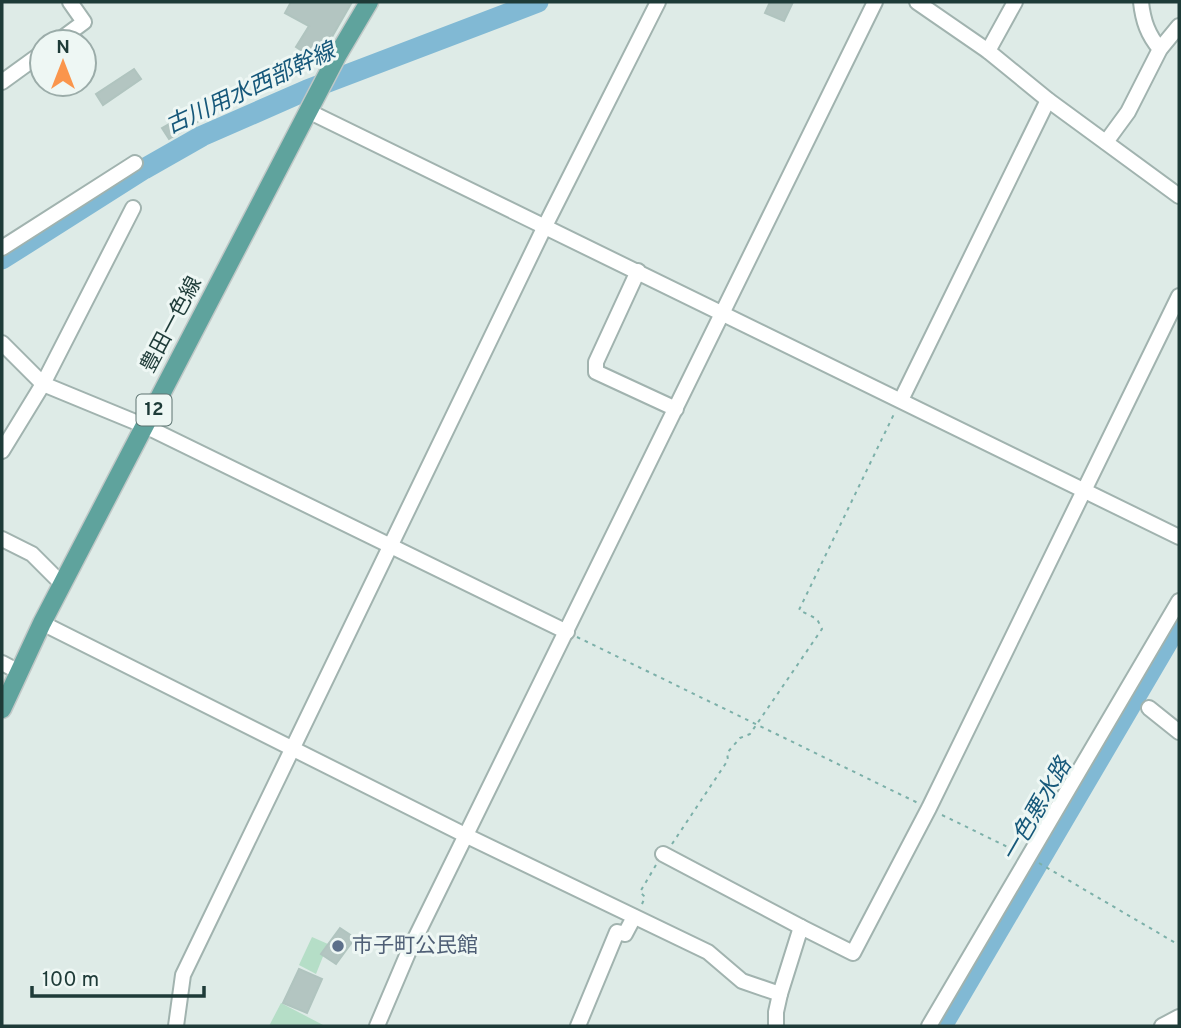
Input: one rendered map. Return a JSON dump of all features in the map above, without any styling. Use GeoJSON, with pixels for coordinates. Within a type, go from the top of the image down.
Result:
{"type":"FeatureCollection","features":[{"type":"Feature","properties":{"kind":"main road","name":"豊田一色線"},"geometry":{"type":"LineString","coordinates":[[2,709],[41,623],[337,56],[369,2]]}},
{"type":"Feature","properties":{"kind":"street"},"geometry":{"type":"LineString","coordinates":[[70,2],[84,22],[76,28]]}},
{"type":"Feature","properties":{"kind":"street"},"geometry":{"type":"LineString","coordinates":[[176,1026],[183,975],[545,226],[658,2]]}},
{"type":"Feature","properties":{"kind":"street"},"geometry":{"type":"LineString","coordinates":[[377,1026],[408,953],[875,2]]}},
{"type":"Feature","properties":{"kind":"street"},"geometry":{"type":"LineString","coordinates":[[917,2],[988,51],[1048,100],[1106,142],[1177,190]]}},
{"type":"Feature","properties":{"kind":"street"},"geometry":{"type":"LineString","coordinates":[[988,51],[1015,2]]}},
{"type":"Feature","properties":{"kind":"street"},"geometry":{"type":"LineString","coordinates":[[1141,2],[1144,23],[1150,38],[1160,49]]}},
{"type":"Feature","properties":{"kind":"street"},"geometry":{"type":"LineString","coordinates":[[1106,142],[1128,112],[1160,49],[1179,26]]}},
{"type":"Feature","properties":{"kind":"street"},"geometry":{"type":"LineString","coordinates":[[2,82],[28,63]]}},
{"type":"Feature","properties":{"kind":"street"},"geometry":{"type":"LineString","coordinates":[[901,400],[1048,100]]}},
{"type":"Feature","properties":{"kind":"street"},"geometry":{"type":"LineString","coordinates":[[310,112],[1179,537]]}},
{"type":"Feature","properties":{"kind":"street"},"geometry":{"type":"LineString","coordinates":[[2,229],[6,245],[135,163]]}},
{"type":"Feature","properties":{"kind":"street"},"geometry":{"type":"LineString","coordinates":[[2,451],[43,384],[133,208]]}},
{"type":"Feature","properties":{"kind":"street"},"geometry":{"type":"LineString","coordinates":[[638,271],[596,362],[596,372],[676,409]]}},
{"type":"Feature","properties":{"kind":"street"},"geometry":{"type":"LineString","coordinates":[[663,854],[853,953],[929,808],[1179,296]]}},
{"type":"Feature","properties":{"kind":"street"},"geometry":{"type":"LineString","coordinates":[[2,343],[43,384],[145,426],[567,632]]}},
{"type":"Feature","properties":{"kind":"street"},"geometry":{"type":"LineString","coordinates":[[2,539],[32,554],[62,584]]}},
{"type":"Feature","properties":{"kind":"street"},"geometry":{"type":"LineString","coordinates":[[929,1026],[1179,601]]}},
{"type":"Feature","properties":{"kind":"street"},"geometry":{"type":"LineString","coordinates":[[41,623],[467,836],[708,952],[742,981],[780,994]]}},
{"type":"Feature","properties":{"kind":"street"},"geometry":{"type":"LineString","coordinates":[[2,663],[19,672]]}},
{"type":"Feature","properties":{"kind":"street"},"geometry":{"type":"LineString","coordinates":[[1149,708],[1179,732]]}},
{"type":"Feature","properties":{"kind":"street"},"geometry":{"type":"LineString","coordinates":[[578,1026],[617,932],[625,934],[634,917]]}},
{"type":"Feature","properties":{"kind":"street"},"geometry":{"type":"LineString","coordinates":[[776,1026],[780,994],[801,927]]}},
{"type":"Feature","properties":{"kind":"street"},"geometry":{"type":"LineString","coordinates":[[1162,1026],[1179,1017]]}},
{"type":"Feature","properties":{"kind":"path"},"geometry":{"type":"LineString","coordinates":[[634,917],[645,897],[640,892],[728,760],[727,753],[740,738],[750,734],[822,629],[817,619],[799,610],[901,400]]}},
{"type":"Feature","properties":{"kind":"path"},"geometry":{"type":"LineString","coordinates":[[567,632],[1029,857],[1179,945]]}},
{"type":"Feature","properties":{"kind":"green space"},"geometry":{"type":"Polygon","coordinates":[[[312,937],[328,944],[316,974],[299,965],[312,937]]]}},
{"type":"Feature","properties":{"kind":"green space"},"geometry":{"type":"Polygon","coordinates":[[[281,1003],[325,1026],[269,1026],[281,1003]]]}},
{"type":"Feature","properties":{"kind":"building"},"geometry":{"type":"Polygon","coordinates":[[[291,2],[352,2],[318,61],[296,47],[309,26],[285,13],[291,2]]]}},
{"type":"Feature","properties":{"kind":"building"},"geometry":{"type":"Polygon","coordinates":[[[770,2],[793,2],[784,21],[765,13],[770,2]]]}},
{"type":"Feature","properties":{"kind":"building"},"geometry":{"type":"Polygon","coordinates":[[[134,69],[141,79],[103,105],[98,93],[134,69]]]}},
{"type":"Feature","properties":{"kind":"building"},"geometry":{"type":"Polygon","coordinates":[[[170,117],[197,122],[169,139],[162,128],[173,122],[170,117]]]}},
{"type":"Feature","properties":{"kind":"building","name":"市子町公民館"},"geometry":{"type":"Polygon","coordinates":[[[340,928],[355,938],[336,964],[321,954],[340,928]]]}},
{"type":"Feature","properties":{"kind":"building"},"geometry":{"type":"Polygon","coordinates":[[[299,969],[322,979],[307,1013],[283,1003],[299,969]]]}},
{"type":"Feature","properties":{"kind":"waterway","name":"古川用水西部幹線"},"geometry":{"type":"LineString","coordinates":[[2,259],[144,169],[202,136],[307,90],[538,2]]}},
{"type":"Feature","properties":{"kind":"waterway","name":"一色悪水路"},"geometry":{"type":"LineString","coordinates":[[942,1026],[1179,623]]}},
{"type":"Feature","properties":{"kind":"place","name":"市子町公民館"},"geometry":{"type":"Point","coordinates":[338,946]}}]}
